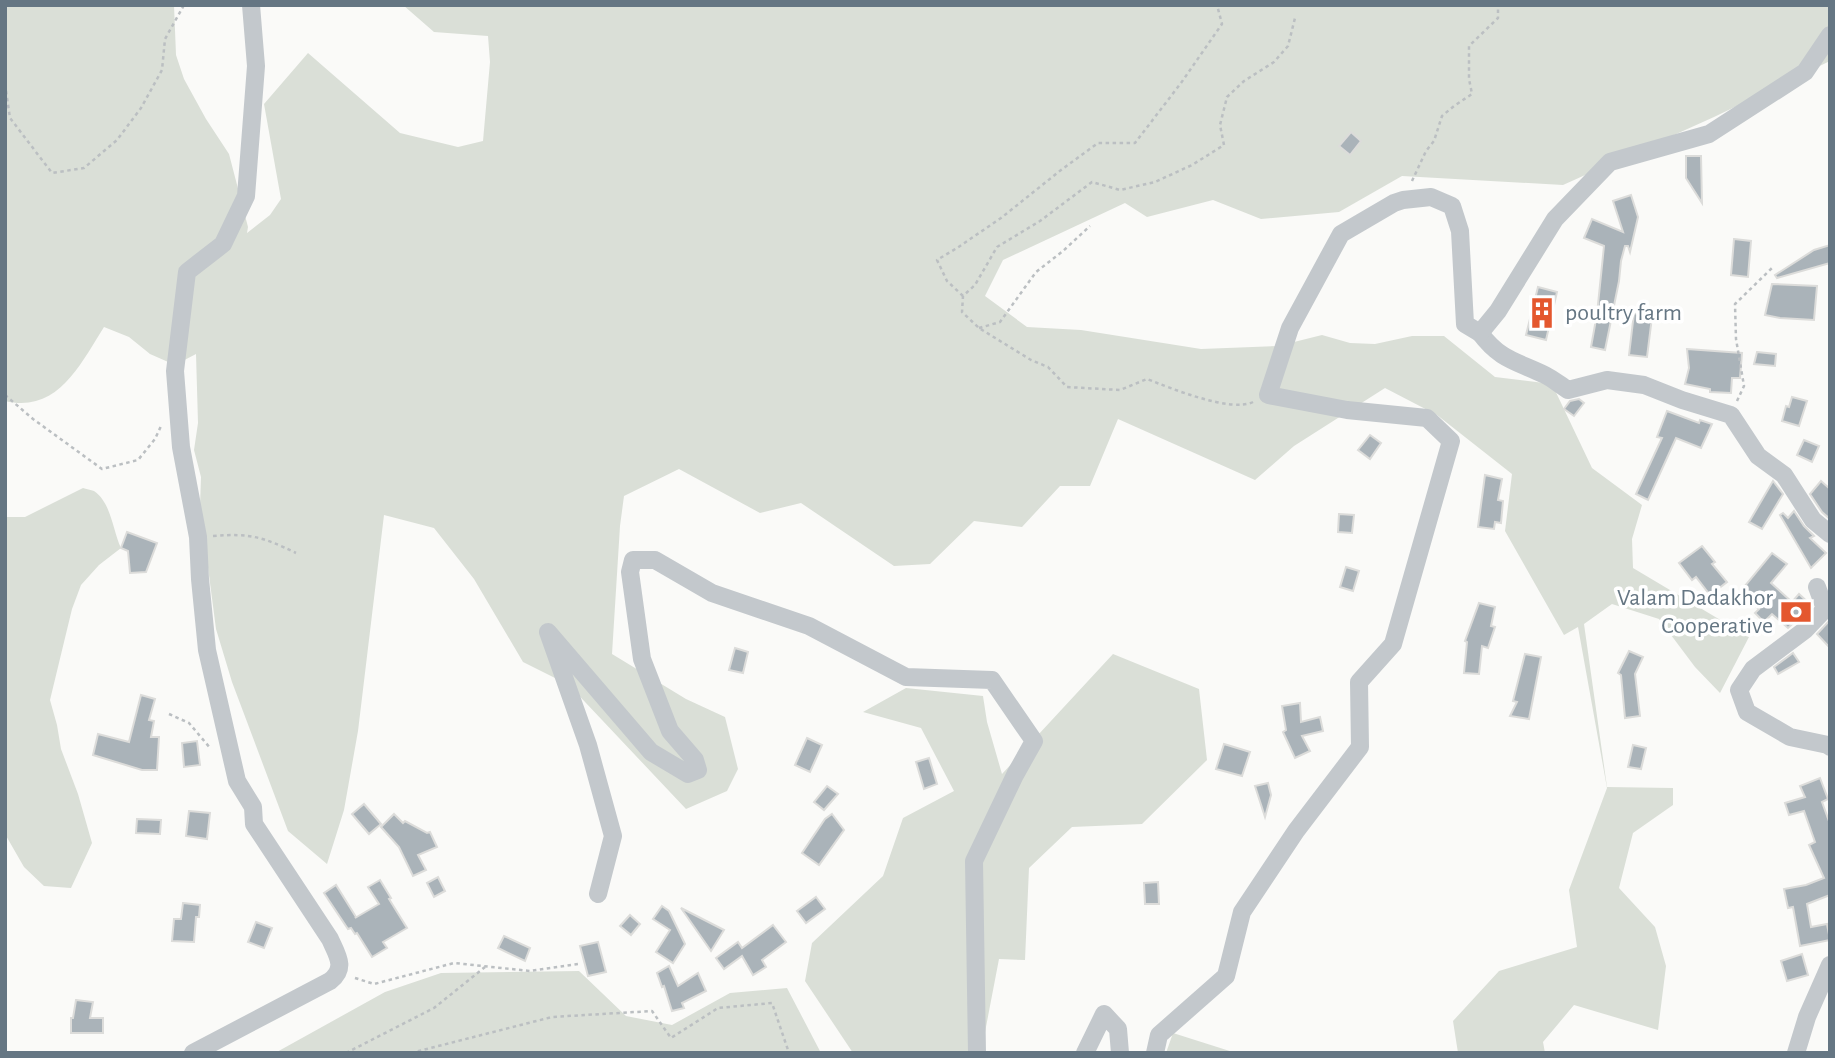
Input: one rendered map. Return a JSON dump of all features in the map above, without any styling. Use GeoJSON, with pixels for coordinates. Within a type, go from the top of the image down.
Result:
{"type":"FeatureCollection","features":[{"type":"Feature","properties":{"kind":"street"},"geometry":{"type":"LineString","coordinates":[[192,1053],[330,981],[338,973],[340,962],[330,939],[254,824],[253,807],[237,781],[207,650],[198,537],[181,447],[175,372],[187,272],[223,244],[246,195],[256,66],[251,5]]}},
{"type":"Feature","properties":{"kind":"street"},"geometry":{"type":"LineString","coordinates":[[1480,333],[1498,311],[1555,219],[1611,162],[1709,134],[1805,72],[1830,35]]}},
{"type":"Feature","properties":{"kind":"street"},"geometry":{"type":"LineString","coordinates":[[1155,1053],[1159,1035],[1226,976],[1242,912],[1296,831],[1360,747],[1359,682],[1393,645],[1451,441],[1427,418],[1348,410],[1268,395],[1290,328],[1341,234],[1403,200],[1431,197],[1452,206],[1460,231],[1465,324],[1480,333],[1491,348],[1548,376],[1568,390],[1607,380],[1644,385],[1731,415],[1758,456],[1784,475],[1813,520],[1830,534]]}},
{"type":"Feature","properties":{"kind":"street"},"geometry":{"type":"LineString","coordinates":[[598,894],[613,835],[588,745],[548,632],[650,752],[688,774],[698,770],[695,760],[670,731],[642,659],[630,572],[633,560],[655,560],[712,593],[809,626],[906,677],[992,680],[1034,741],[974,860],[977,1053]]}},
{"type":"Feature","properties":{"kind":"street"},"geometry":{"type":"LineString","coordinates":[[1817,587],[1825,609],[1805,630],[1753,670],[1738,690],[1747,712],[1790,737],[1830,747]]}},
{"type":"Feature","properties":{"kind":"street"},"geometry":{"type":"LineString","coordinates":[[1796,1053],[1807,1017],[1830,965]]}},
{"type":"Feature","properties":{"kind":"street"},"geometry":{"type":"LineString","coordinates":[[1085,1053],[1104,1014],[1118,1029],[1119,1053]]}},
{"type":"Feature","properties":{"kind":"path"},"geometry":{"type":"LineString","coordinates":[[5,84],[10,118],[52,173],[84,168],[117,140],[141,108],[162,69],[165,39],[184,5]]}},
{"type":"Feature","properties":{"kind":"path"},"geometry":{"type":"LineString","coordinates":[[963,296],[947,281],[937,260],[1001,218],[1098,143],[1135,143],[1222,24],[1217,5]]}},
{"type":"Feature","properties":{"kind":"path"},"geometry":{"type":"LineString","coordinates":[[1403,200],[1426,151],[1434,141],[1442,116],[1472,94],[1469,46],[1498,18],[1498,5]]}},
{"type":"Feature","properties":{"kind":"path"},"geometry":{"type":"LineString","coordinates":[[1268,395],[1245,406],[1196,398],[1147,379],[1119,390],[1067,387],[1048,367],[1031,360],[979,328],[962,312],[963,296],[975,285],[997,247],[1040,221],[1092,182],[1120,190],[1155,183],[1224,145],[1220,125],[1227,97],[1244,81],[1274,62],[1288,46],[1295,18]]}},
{"type":"Feature","properties":{"kind":"path"},"geometry":{"type":"LineString","coordinates":[[979,328],[1000,322],[1036,272],[1090,226]]}},
{"type":"Feature","properties":{"kind":"path"},"geometry":{"type":"LineString","coordinates":[[1731,415],[1744,386],[1735,340],[1735,304],[1772,268]]}},
{"type":"Feature","properties":{"kind":"path"},"geometry":{"type":"LineString","coordinates":[[5,396],[102,469],[138,460],[155,439],[166,416]]}},
{"type":"Feature","properties":{"kind":"path"},"geometry":{"type":"LineString","coordinates":[[198,537],[238,534],[268,539],[296,553]]}},
{"type":"Feature","properties":{"kind":"path"},"geometry":{"type":"LineString","coordinates":[[169,715],[189,723],[211,749]]}},
{"type":"Feature","properties":{"kind":"path"},"geometry":{"type":"LineString","coordinates":[[338,973],[374,984],[454,963],[530,971],[578,964]]}},
{"type":"Feature","properties":{"kind":"path"},"geometry":{"type":"LineString","coordinates":[[346,1053],[434,1008],[486,966]]}},
{"type":"Feature","properties":{"kind":"path"},"geometry":{"type":"LineString","coordinates":[[411,1053],[552,1017],[652,1011],[671,1038],[718,1008],[772,1003],[789,1053]]}},
{"type":"Feature","properties":{"kind":"shaded area"},"geometry":{"type":"Polygon","coordinates":[[[5,5],[174,5],[176,55],[184,79],[229,154],[248,227],[247,233],[270,215],[281,199],[264,104],[308,53],[400,133],[458,147],[483,141],[490,62],[488,36],[434,32],[403,5],[1830,5],[1830,61],[1563,185],[1402,176],[1339,212],[1261,219],[1213,200],[1147,217],[1125,203],[1003,260],[985,296],[1027,327],[1081,330],[1201,349],[1278,346],[1322,335],[1350,343],[1375,344],[1412,336],[1444,336],[1495,377],[1552,384],[1592,468],[1642,505],[1632,539],[1633,568],[1749,637],[1720,693],[1695,667],[1659,619],[1612,604],[1584,624],[1607,787],[1673,788],[1673,805],[1633,833],[1619,888],[1655,927],[1666,966],[1658,1030],[1574,1005],[1543,1042],[1545,1053],[1458,1053],[1453,1021],[1499,971],[1577,947],[1569,890],[1607,788],[1578,627],[1564,635],[1505,531],[1512,474],[1437,415],[1385,388],[1294,446],[1255,480],[1118,419],[1090,486],[1060,486],[1022,527],[974,521],[930,564],[894,566],[801,503],[760,513],[679,469],[624,496],[612,654],[686,699],[725,717],[738,769],[727,791],[686,809],[569,685],[523,662],[474,579],[434,528],[384,515],[358,731],[344,810],[327,864],[288,831],[232,682],[216,629],[200,506],[201,477],[194,450],[198,423],[196,354],[175,365],[150,354],[129,337],[104,327],[77,370],[54,393],[40,400],[24,403],[5,401],[5,5]]]}},
{"type":"Feature","properties":{"kind":"shaded area"},"geometry":{"type":"Polygon","coordinates":[[[83,488],[94,491],[104,502],[121,548],[99,565],[81,585],[72,609],[50,700],[61,749],[92,843],[71,888],[44,886],[24,867],[5,834],[5,517],[25,517],[83,488]]]}},
{"type":"Feature","properties":{"kind":"shaded area"},"geometry":{"type":"Polygon","coordinates":[[[1113,654],[1199,689],[1207,760],[1142,824],[1072,827],[1029,868],[1025,960],[999,959],[981,1053],[853,1053],[805,981],[812,943],[883,876],[903,818],[954,791],[921,728],[863,712],[906,688],[983,696],[987,722],[1002,774],[1113,654]]]}},
{"type":"Feature","properties":{"kind":"shaded area"},"geometry":{"type":"Polygon","coordinates":[[[579,971],[626,1016],[672,1025],[730,993],[787,988],[821,1053],[275,1053],[385,992],[441,973],[579,971]]]}},
{"type":"Feature","properties":{"kind":"shaded area"},"geometry":{"type":"Polygon","coordinates":[[[1173,1033],[1236,1053],[1166,1053],[1173,1033]]]}},
{"type":"Feature","properties":{"kind":"building"},"geometry":{"type":"Polygon","coordinates":[[[1351,132],[1361,141],[1350,155],[1339,146],[1351,132]]]}},
{"type":"Feature","properties":{"kind":"building"},"geometry":{"type":"Polygon","coordinates":[[[1686,156],[1701,156],[1702,203],[1686,178],[1686,156]]]}},
{"type":"Feature","properties":{"kind":"building"},"geometry":{"type":"Polygon","coordinates":[[[1631,195],[1638,217],[1630,252],[1628,246],[1625,246],[1621,261],[1605,350],[1591,347],[1604,246],[1584,238],[1592,219],[1623,232],[1613,201],[1631,195]]]}},
{"type":"Feature","properties":{"kind":"building"},"geometry":{"type":"Polygon","coordinates":[[[1734,239],[1751,241],[1748,277],[1731,275],[1734,239]]]}},
{"type":"Feature","properties":{"kind":"building"},"geometry":{"type":"Polygon","coordinates":[[[1830,245],[1830,263],[1777,278],[1775,275],[1814,250],[1830,245]]]}},
{"type":"Feature","properties":{"kind":"building"},"geometry":{"type":"Polygon","coordinates":[[[1772,284],[1817,286],[1814,320],[1765,315],[1772,284]]]}},
{"type":"Feature","properties":{"kind":"building","name":"poultry farm"},"geometry":{"type":"Polygon","coordinates":[[[1538,287],[1557,292],[1546,340],[1526,335],[1538,287]]]}},
{"type":"Feature","properties":{"kind":"building"},"geometry":{"type":"Polygon","coordinates":[[[1634,313],[1652,317],[1647,357],[1629,355],[1634,313]]]}},
{"type":"Feature","properties":{"kind":"building"},"geometry":{"type":"Polygon","coordinates":[[[1687,349],[1742,353],[1740,378],[1732,378],[1731,393],[1710,392],[1710,389],[1685,384],[1689,368],[1687,349]]]}},
{"type":"Feature","properties":{"kind":"building"},"geometry":{"type":"Polygon","coordinates":[[[1757,352],[1776,354],[1775,366],[1754,364],[1757,352]]]}},
{"type":"Feature","properties":{"kind":"building"},"geometry":{"type":"Polygon","coordinates":[[[1792,397],[1807,401],[1799,426],[1782,421],[1792,397]]]}},
{"type":"Feature","properties":{"kind":"building"},"geometry":{"type":"Polygon","coordinates":[[[1579,399],[1584,403],[1574,416],[1564,409],[1570,401],[1579,399]]]}},
{"type":"Feature","properties":{"kind":"building"},"geometry":{"type":"Polygon","coordinates":[[[1667,411],[1699,423],[1700,420],[1712,424],[1701,448],[1676,438],[1648,500],[1636,494],[1662,438],[1657,437],[1667,411]]]}},
{"type":"Feature","properties":{"kind":"building"},"geometry":{"type":"Polygon","coordinates":[[[1370,435],[1381,443],[1370,459],[1358,450],[1370,435]]]}},
{"type":"Feature","properties":{"kind":"building"},"geometry":{"type":"Polygon","coordinates":[[[1804,440],[1819,446],[1812,462],[1797,455],[1804,440]]]}},
{"type":"Feature","properties":{"kind":"building"},"geometry":{"type":"Polygon","coordinates":[[[1485,475],[1502,479],[1498,500],[1503,501],[1501,523],[1495,522],[1494,529],[1478,527],[1485,475]]]}},
{"type":"Feature","properties":{"kind":"building"},"geometry":{"type":"Polygon","coordinates":[[[1773,481],[1783,494],[1762,529],[1749,522],[1773,481]]]}},
{"type":"Feature","properties":{"kind":"building"},"geometry":{"type":"Polygon","coordinates":[[[1821,481],[1830,489],[1830,519],[1810,494],[1821,481]]]}},
{"type":"Feature","properties":{"kind":"building"},"geometry":{"type":"Polygon","coordinates":[[[1794,511],[1814,536],[1810,538],[1826,553],[1811,568],[1780,515],[1783,513],[1788,518],[1794,511]]]}},
{"type":"Feature","properties":{"kind":"building"},"geometry":{"type":"Polygon","coordinates":[[[1339,514],[1354,515],[1352,533],[1338,532],[1339,514]]]}},
{"type":"Feature","properties":{"kind":"building"},"geometry":{"type":"Polygon","coordinates":[[[127,532],[157,543],[146,572],[130,573],[128,551],[121,548],[127,532]]]}},
{"type":"Feature","properties":{"kind":"building"},"geometry":{"type":"Polygon","coordinates":[[[1702,546],[1727,582],[1710,595],[1696,577],[1692,580],[1679,563],[1702,546]]]}},
{"type":"Feature","properties":{"kind":"building"},"geometry":{"type":"Polygon","coordinates":[[[1772,553],[1787,564],[1771,583],[1792,602],[1799,594],[1812,606],[1788,628],[1772,614],[1764,622],[1755,613],[1759,609],[1739,593],[1772,553]]]}},
{"type":"Feature","properties":{"kind":"building"},"geometry":{"type":"Polygon","coordinates":[[[1346,567],[1359,571],[1353,591],[1340,587],[1346,567]]]}},
{"type":"Feature","properties":{"kind":"building"},"geometry":{"type":"Polygon","coordinates":[[[1479,603],[1495,607],[1491,626],[1495,627],[1488,648],[1482,646],[1479,674],[1464,673],[1465,641],[1479,603]]]}},
{"type":"Feature","properties":{"kind":"building"},"geometry":{"type":"Polygon","coordinates":[[[1830,620],[1830,648],[1817,634],[1830,620]]]}},
{"type":"Feature","properties":{"kind":"building"},"geometry":{"type":"Polygon","coordinates":[[[735,648],[748,652],[743,673],[729,670],[735,648]]]}},
{"type":"Feature","properties":{"kind":"building"},"geometry":{"type":"Polygon","coordinates":[[[1629,651],[1643,657],[1635,674],[1640,716],[1625,718],[1621,675],[1618,673],[1629,651]]]}},
{"type":"Feature","properties":{"kind":"building"},"geometry":{"type":"Polygon","coordinates":[[[1793,653],[1799,662],[1778,674],[1774,667],[1793,653]]]}},
{"type":"Feature","properties":{"kind":"building"},"geometry":{"type":"Polygon","coordinates":[[[1525,654],[1541,657],[1529,719],[1510,716],[1517,702],[1513,701],[1525,654]]]}},
{"type":"Feature","properties":{"kind":"building"},"geometry":{"type":"Polygon","coordinates":[[[141,695],[155,699],[149,720],[154,721],[151,737],[159,737],[157,770],[142,770],[93,755],[98,734],[129,742],[141,695]]]}},
{"type":"Feature","properties":{"kind":"building"},"geometry":{"type":"Polygon","coordinates":[[[1300,703],[1301,722],[1320,717],[1323,731],[1302,736],[1310,751],[1295,758],[1283,732],[1286,730],[1282,706],[1300,703]]]}},
{"type":"Feature","properties":{"kind":"building"},"geometry":{"type":"Polygon","coordinates":[[[807,738],[822,745],[810,772],[795,765],[807,738]]]}},
{"type":"Feature","properties":{"kind":"building"},"geometry":{"type":"Polygon","coordinates":[[[197,741],[200,765],[184,767],[182,743],[197,741]]]}},
{"type":"Feature","properties":{"kind":"building"},"geometry":{"type":"Polygon","coordinates":[[[1224,744],[1250,752],[1242,776],[1216,769],[1224,744]]]}},
{"type":"Feature","properties":{"kind":"building"},"geometry":{"type":"Polygon","coordinates":[[[1633,745],[1646,748],[1641,769],[1628,767],[1633,745]]]}},
{"type":"Feature","properties":{"kind":"building"},"geometry":{"type":"Polygon","coordinates":[[[929,758],[937,784],[924,789],[916,762],[929,758]]]}},
{"type":"Feature","properties":{"kind":"building"},"geometry":{"type":"Polygon","coordinates":[[[1820,778],[1828,799],[1822,802],[1830,824],[1830,895],[1807,904],[1811,927],[1827,924],[1830,940],[1800,946],[1793,907],[1788,908],[1784,889],[1824,878],[1809,845],[1815,842],[1804,811],[1789,815],[1785,803],[1805,797],[1800,786],[1820,778]]]}},
{"type":"Feature","properties":{"kind":"building"},"geometry":{"type":"Polygon","coordinates":[[[1268,783],[1271,795],[1265,817],[1255,786],[1268,783]]]}},
{"type":"Feature","properties":{"kind":"building"},"geometry":{"type":"Polygon","coordinates":[[[827,786],[838,794],[824,810],[814,802],[827,786]]]}},
{"type":"Feature","properties":{"kind":"building"},"geometry":{"type":"Polygon","coordinates":[[[364,804],[381,824],[369,834],[352,814],[364,804]]]}},
{"type":"Feature","properties":{"kind":"building"},"geometry":{"type":"Polygon","coordinates":[[[189,811],[210,813],[207,839],[186,836],[189,811]]]}},
{"type":"Feature","properties":{"kind":"building"},"geometry":{"type":"Polygon","coordinates":[[[394,814],[403,823],[405,821],[427,833],[430,832],[437,847],[418,855],[426,870],[413,876],[399,847],[381,827],[394,814]]]}},
{"type":"Feature","properties":{"kind":"building"},"geometry":{"type":"Polygon","coordinates":[[[832,814],[844,830],[819,865],[802,853],[825,819],[832,814]]]}},
{"type":"Feature","properties":{"kind":"building"},"geometry":{"type":"Polygon","coordinates":[[[137,819],[161,820],[160,834],[136,833],[137,819]]]}},
{"type":"Feature","properties":{"kind":"building"},"geometry":{"type":"Polygon","coordinates":[[[438,877],[445,891],[434,897],[427,883],[438,877]]]}},
{"type":"Feature","properties":{"kind":"building"},"geometry":{"type":"Polygon","coordinates":[[[380,880],[407,928],[383,942],[387,948],[372,957],[357,933],[351,928],[348,929],[324,893],[336,885],[355,918],[379,904],[368,887],[380,880]]]}},
{"type":"Feature","properties":{"kind":"building"},"geometry":{"type":"Polygon","coordinates":[[[1158,882],[1159,904],[1145,904],[1144,883],[1158,882]]]}},
{"type":"Feature","properties":{"kind":"building"},"geometry":{"type":"Polygon","coordinates":[[[816,897],[825,909],[806,923],[797,911],[816,897]]]}},
{"type":"Feature","properties":{"kind":"building"},"geometry":{"type":"Polygon","coordinates":[[[183,903],[200,905],[194,942],[172,941],[174,919],[181,919],[183,903]]]}},
{"type":"Feature","properties":{"kind":"building"},"geometry":{"type":"Polygon","coordinates":[[[662,906],[669,911],[685,944],[673,963],[656,952],[670,930],[653,919],[662,906]]]}},
{"type":"Feature","properties":{"kind":"building"},"geometry":{"type":"Polygon","coordinates":[[[681,908],[724,930],[711,951],[681,908]]]}},
{"type":"Feature","properties":{"kind":"building"},"geometry":{"type":"Polygon","coordinates":[[[630,915],[640,924],[631,935],[620,926],[630,915]]]}},
{"type":"Feature","properties":{"kind":"building"},"geometry":{"type":"Polygon","coordinates":[[[256,922],[272,928],[264,948],[248,942],[256,922]]]}},
{"type":"Feature","properties":{"kind":"building"},"geometry":{"type":"Polygon","coordinates":[[[773,925],[786,942],[762,960],[766,967],[753,975],[742,956],[724,969],[716,958],[738,942],[742,948],[773,925]]]}},
{"type":"Feature","properties":{"kind":"building"},"geometry":{"type":"Polygon","coordinates":[[[504,936],[530,948],[525,961],[498,948],[504,936]]]}},
{"type":"Feature","properties":{"kind":"building"},"geometry":{"type":"Polygon","coordinates":[[[598,942],[606,972],[588,976],[580,946],[598,942]]]}},
{"type":"Feature","properties":{"kind":"building"},"geometry":{"type":"Polygon","coordinates":[[[1802,954],[1808,975],[1787,981],[1781,961],[1802,954]]]}},
{"type":"Feature","properties":{"kind":"building"},"geometry":{"type":"Polygon","coordinates":[[[669,966],[678,986],[698,973],[706,991],[682,1003],[684,1008],[672,1011],[657,973],[669,966]]]}},
{"type":"Feature","properties":{"kind":"building"},"geometry":{"type":"Polygon","coordinates":[[[76,1000],[93,1002],[90,1018],[103,1018],[103,1033],[71,1033],[71,1018],[76,1000]]]}},
{"type":"Feature","properties":{"kind":"place","name":"poultry farm"},"geometry":{"type":"Point","coordinates":[1542,313]}},
{"type":"Feature","properties":{"kind":"place","name":"Valam Dadakhor Cooperative"},"geometry":{"type":"Point","coordinates":[1796,612]}}]}
